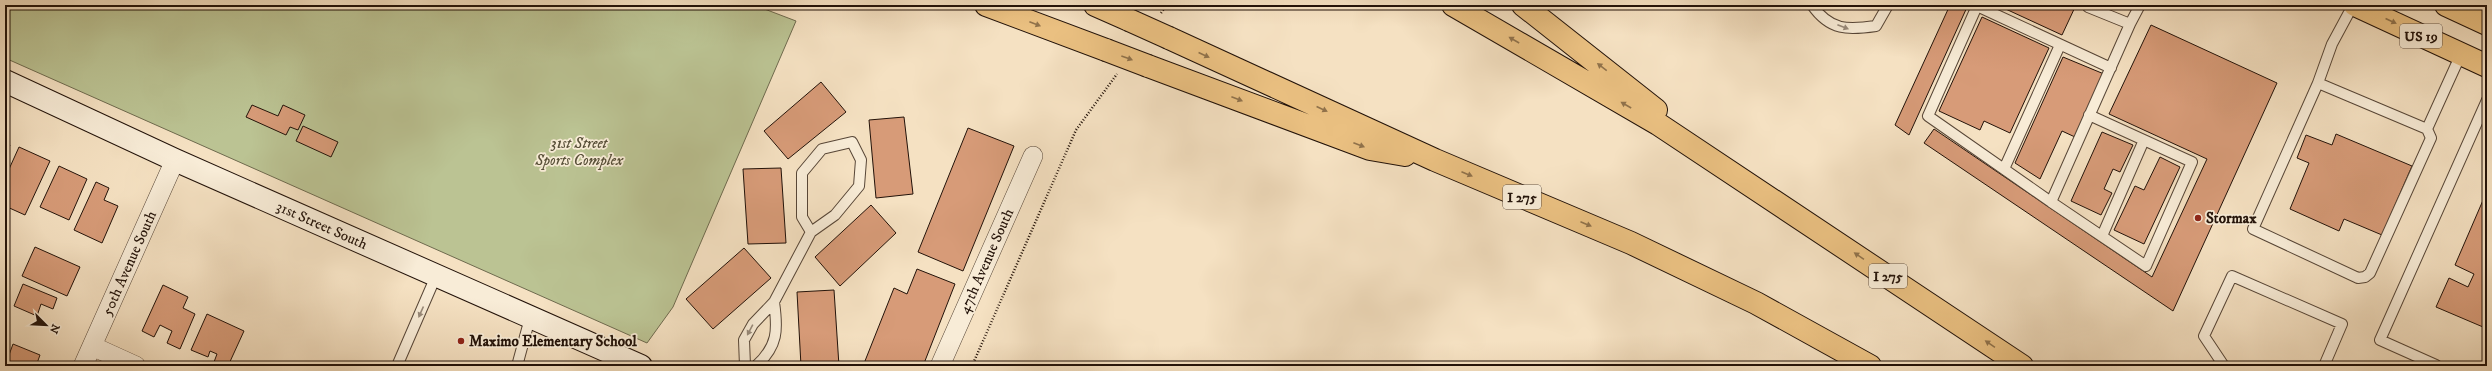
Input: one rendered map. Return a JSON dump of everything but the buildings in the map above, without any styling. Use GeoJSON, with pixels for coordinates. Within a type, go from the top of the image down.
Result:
{"type":"FeatureCollection","features":[{"type":"Feature","properties":{"kind":"highway"},"geometry":{"type":"LineString","coordinates":[[986,5],[1370,149],[1435,160]]}},
{"type":"Feature","properties":{"kind":"highway","name":"I 275"},"geometry":{"type":"LineString","coordinates":[[1095,5],[1435,160],[1631,243],[1756,303],[1870,366]]}},
{"type":"Feature","properties":{"kind":"highway","name":"I 275"},"geometry":{"type":"LineString","coordinates":[[1453,5],[1658,124],[2022,366]]}},
{"type":"Feature","properties":{"kind":"highway"},"geometry":{"type":"LineString","coordinates":[[1523,5],[1753,186]]}},
{"type":"Feature","properties":{"kind":"highway","name":"US 19"},"geometry":{"type":"LineString","coordinates":[[2354,5],[2487,66]]}},
{"type":"Feature","properties":{"kind":"highway","name":"US 19"},"geometry":{"type":"LineString","coordinates":[[2446,5],[2487,24]]}},
{"type":"Feature","properties":{"kind":"street","name":"31st Street South"},"geometry":{"type":"LineString","coordinates":[[5,81],[175,160],[637,365]]}},
{"type":"Feature","properties":{"kind":"street","name":"47th Avenue South"},"geometry":{"type":"LineString","coordinates":[[940,366],[1033,156]]}},
{"type":"Feature","properties":{"kind":"street","name":"50th Avenue South"},"geometry":{"type":"LineString","coordinates":[[83,366],[175,160]]}},
{"type":"Feature","properties":{"kind":"street"},"geometry":{"type":"LineString","coordinates":[[92,346],[136,366]]}},
{"type":"Feature","properties":{"kind":"lane"},"geometry":{"type":"LineString","coordinates":[[1812,5],[1826,21],[1849,30],[1876,26],[1888,5]]}},
{"type":"Feature","properties":{"kind":"lane"},"geometry":{"type":"LineString","coordinates":[[2051,202],[2110,68],[2140,5]]}},
{"type":"Feature","properties":{"kind":"lane"},"geometry":{"type":"LineString","coordinates":[[2318,83],[2427,129],[2431,138],[2370,273],[2365,277],[2358,278],[2253,229],[2318,83],[2332,44],[2354,5]]}},
{"type":"Feature","properties":{"kind":"lane"},"geometry":{"type":"LineString","coordinates":[[2090,115],[2192,162],[2146,266],[1928,116],[1977,6],[2110,68]]}},
{"type":"Feature","properties":{"kind":"lane"},"geometry":{"type":"LineString","coordinates":[[2088,7],[2130,24]]}},
{"type":"Feature","properties":{"kind":"lane"},"geometry":{"type":"LineString","coordinates":[[2004,169],[2060,45]]}},
{"type":"Feature","properties":{"kind":"lane"},"geometry":{"type":"LineString","coordinates":[[2427,129],[2461,54]]}},
{"type":"Feature","properties":{"kind":"lane"},"geometry":{"type":"LineString","coordinates":[[2436,365],[2380,340],[2487,100]]}},
{"type":"Feature","properties":{"kind":"lane"},"geometry":{"type":"LineString","coordinates":[[2102,236],[2144,140]]}},
{"type":"Feature","properties":{"kind":"lane"},"geometry":{"type":"LineString","coordinates":[[745,366],[744,340],[753,324],[774,302],[811,232],[835,215],[859,186],[861,160],[852,142],[822,149],[802,173],[802,217],[811,232]]}},
{"type":"Feature","properties":{"kind":"lane"},"geometry":{"type":"LineString","coordinates":[[397,366],[436,276]]}},
{"type":"Feature","properties":{"kind":"lane"},"geometry":{"type":"LineString","coordinates":[[2224,366],[2204,336],[2232,276],[2342,324],[2324,366]]}},
{"type":"Feature","properties":{"kind":"lane"},"geometry":{"type":"LineString","coordinates":[[756,366],[767,356],[774,341],[777,326],[774,302]]}},
{"type":"Feature","properties":{"kind":"lane"},"geometry":{"type":"LineString","coordinates":[[517,366],[530,318]]}},
{"type":"Feature","properties":{"kind":"path"},"geometry":{"type":"LineString","coordinates":[[1158,18],[1167,5]]}},
{"type":"Feature","properties":{"kind":"path"},"geometry":{"type":"LineString","coordinates":[[972,366],[1076,130],[1122,68]]}},
{"type":"Feature","properties":{"kind":"green space","name":"31st Street Sports Complex"},"geometry":{"type":"Polygon","coordinates":[[[5,5],[754,5],[796,21],[673,307],[647,343],[5,58],[5,5]]]}},
{"type":"Feature","properties":{"kind":"place","name":"Stormax"},"geometry":{"type":"Point","coordinates":[2198,218]}},
{"type":"Feature","properties":{"kind":"place","name":"Maximo Elementary School"},"geometry":{"type":"Point","coordinates":[461,341]}}]}
